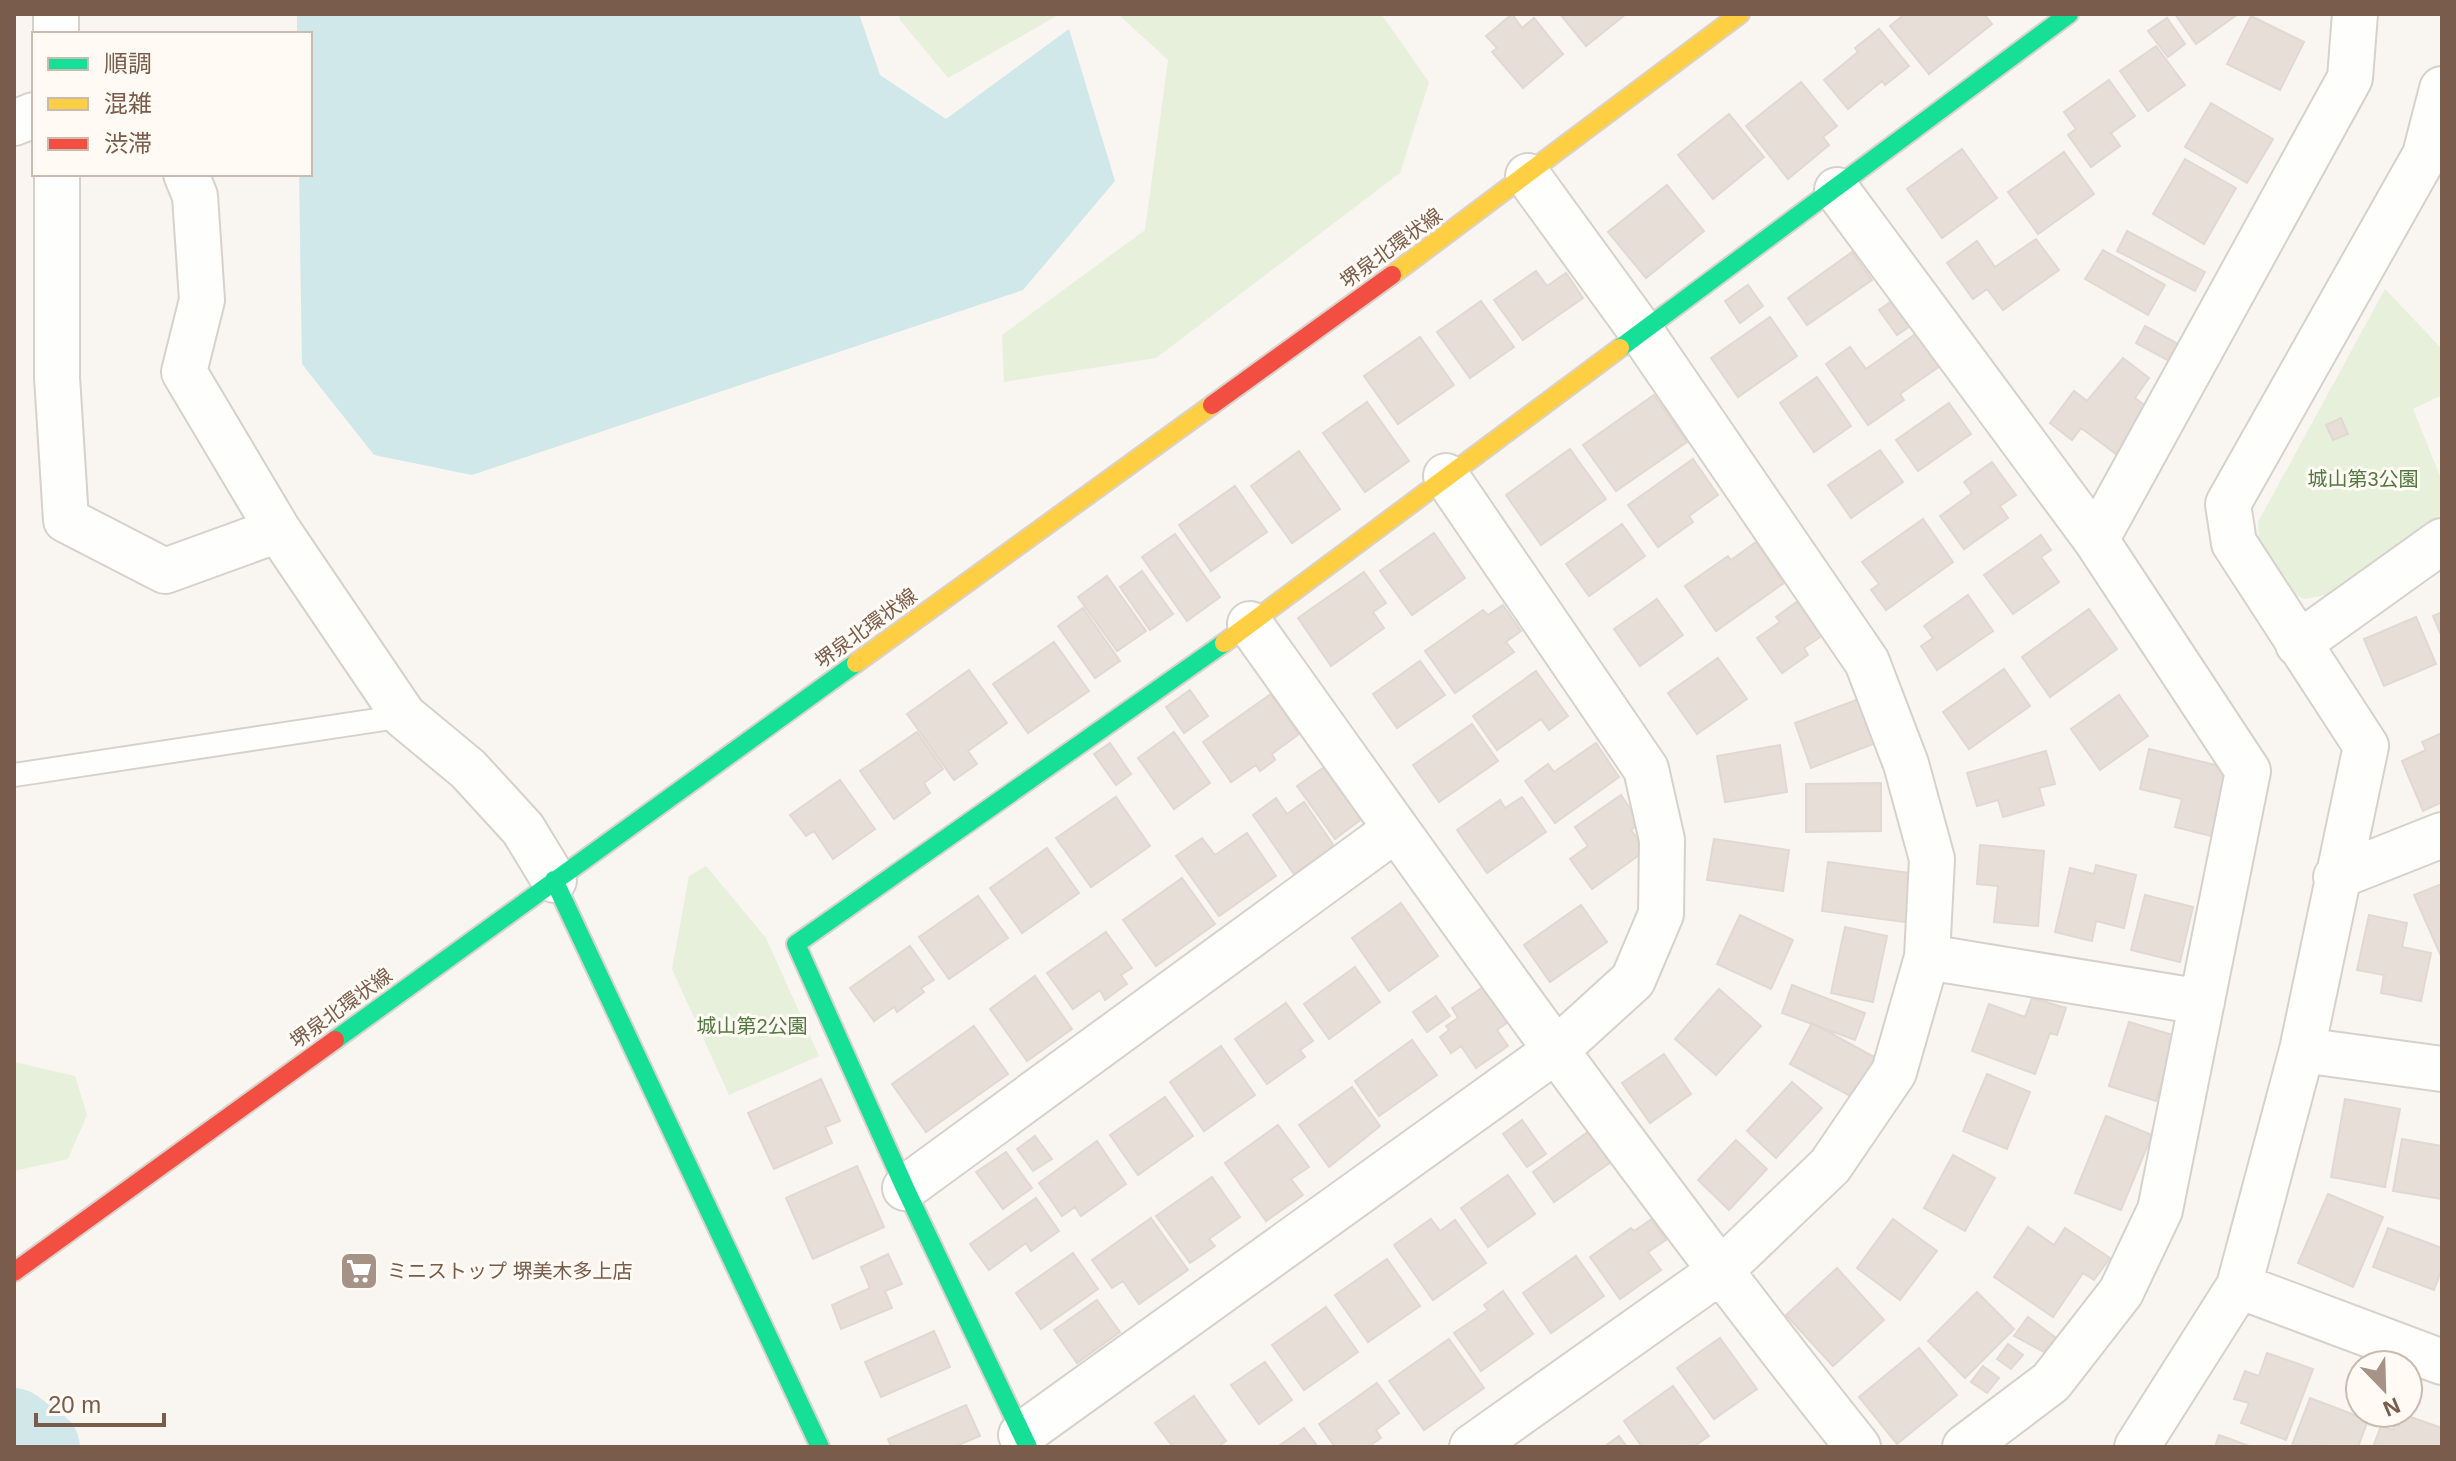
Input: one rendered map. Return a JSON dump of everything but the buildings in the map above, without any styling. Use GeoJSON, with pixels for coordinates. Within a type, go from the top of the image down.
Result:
{"type":"FeatureCollection","features":[{"type":"Feature","properties":{"kind":"street","name":"堺泉北環状線"},"geometry":{"type":"LineString","coordinates":[[14,1272],[1528,176],[1740,14]]}},
{"type":"Feature","properties":{"kind":"street"},"geometry":{"type":"LineString","coordinates":[[1446,476],[1646,769],[1662,840],[1661,914],[1633,980],[1555,1051],[1024,1441],[905,1188],[796,944],[1250,624],[1446,476],[1640,330],[1837,190],[2069,14]]}},
{"type":"Feature","properties":{"kind":"street"},"geometry":{"type":"LineString","coordinates":[[2096,540],[2350,78],[2355,14]]}},
{"type":"Feature","properties":{"kind":"street"},"geometry":{"type":"LineString","coordinates":[[2137,1447],[2239,1286],[2302,1050],[2366,746],[2234,543],[2228,504],[2434,159],[2442,89]]}},
{"type":"Feature","properties":{"kind":"street"},"geometry":{"type":"LineString","coordinates":[[57,176],[57,377],[66,520],[165,571],[278,530]]}},
{"type":"Feature","properties":{"kind":"street"},"geometry":{"type":"LineString","coordinates":[[187,176],[195,196],[202,300],[184,372],[278,530],[404,716],[486,789],[523,829],[554,880],[820,1447]]}},
{"type":"Feature","properties":{"kind":"street"},"geometry":{"type":"LineString","coordinates":[[1472,1447],[1719,1272],[1830,1166],[1894,1072],[1927,957],[1932,859],[1906,764],[1867,662],[1640,330],[1528,176]]}},
{"type":"Feature","properties":{"kind":"street"},"geometry":{"type":"LineString","coordinates":[[1837,190],[2096,540],[2248,771],[2160,1210],[2121,1292],[2051,1382],[1965,1447]]}},
{"type":"Feature","properties":{"kind":"street"},"geometry":{"type":"LineString","coordinates":[[2298,644],[2442,541]]}},
{"type":"Feature","properties":{"kind":"street"},"geometry":{"type":"LineString","coordinates":[[1250,624],[1555,1051],[1719,1272],[1858,1447]]}},
{"type":"Feature","properties":{"kind":"street"},"geometry":{"type":"LineString","coordinates":[[905,1188],[1396,829]]}},
{"type":"Feature","properties":{"kind":"street"},"geometry":{"type":"LineString","coordinates":[[2336,877],[2442,835]]}},
{"type":"Feature","properties":{"kind":"street"},"geometry":{"type":"LineString","coordinates":[[1927,957],[2202,1002]]}},
{"type":"Feature","properties":{"kind":"street"},"geometry":{"type":"LineString","coordinates":[[2302,1050],[2442,1069]]}},
{"type":"Feature","properties":{"kind":"street"},"geometry":{"type":"LineString","coordinates":[[2239,1286],[2442,1362]]}},
{"type":"Feature","properties":{"kind":"lane"},"geometry":{"type":"LineString","coordinates":[[14,775],[404,716]]}},
{"type":"Feature","properties":{"kind":"green space"},"geometry":{"type":"Polygon","coordinates":[[[899,14],[1060,14],[948,78],[900,20],[899,14]]]}},
{"type":"Feature","properties":{"kind":"green space"},"geometry":{"type":"Polygon","coordinates":[[[1118,14],[1381,14],[1429,82],[1400,173],[1156,358],[1004,382],[1002,335],[1145,230],[1168,60],[1118,14]]]}},
{"type":"Feature","properties":{"kind":"green space","name":"城山第3公園"},"geometry":{"type":"Polygon","coordinates":[[[2385,289],[2442,349],[2442,395],[2413,409],[2442,481],[2442,520],[2410,536],[2325,595],[2305,599],[2288,593],[2259,547],[2258,522],[2385,289]]]}},
{"type":"Feature","properties":{"kind":"green space","name":"城山第2公園"},"geometry":{"type":"Polygon","coordinates":[[[706,866],[766,938],[819,1056],[729,1095],[672,969],[689,876],[706,866]]]}},
{"type":"Feature","properties":{"kind":"green space"},"geometry":{"type":"Polygon","coordinates":[[[14,1062],[75,1076],[87,1115],[68,1159],[14,1171],[14,1062]]]}},
{"type":"Feature","properties":{"kind":"water"},"geometry":{"type":"Polygon","coordinates":[[[297,14],[859,14],[880,75],[946,119],[1069,29],[1115,181],[1023,290],[472,475],[374,455],[302,364],[299,176],[312,176],[312,32],[297,32],[297,14]]]}},
{"type":"Feature","properties":{"kind":"waterway"},"geometry":{"type":"LineString","coordinates":[[14,1426],[42,1447]]}},
{"type":"Feature","properties":{"kind":"traffic: fast"},"geometry":{"type":"LineString","coordinates":[[1620,348],[2069,14]]}},
{"type":"Feature","properties":{"kind":"traffic: fast"},"geometry":{"type":"LineString","coordinates":[[1028,1447],[905,1188],[796,944],[1224,643]]}},
{"type":"Feature","properties":{"kind":"traffic: fast"},"geometry":{"type":"LineString","coordinates":[[335,1040],[856,663]]}},
{"type":"Feature","properties":{"kind":"traffic: fast"},"geometry":{"type":"LineString","coordinates":[[554,880],[820,1447]]}},
{"type":"Feature","properties":{"kind":"traffic: slow"},"geometry":{"type":"LineString","coordinates":[[1392,275],[1740,14]]}},
{"type":"Feature","properties":{"kind":"traffic: slow"},"geometry":{"type":"LineString","coordinates":[[1224,643],[1620,348]]}},
{"type":"Feature","properties":{"kind":"traffic: slow"},"geometry":{"type":"LineString","coordinates":[[856,663],[1212,405]]}},
{"type":"Feature","properties":{"kind":"traffic: jam"},"geometry":{"type":"LineString","coordinates":[[1212,405],[1392,275]]}},
{"type":"Feature","properties":{"kind":"traffic: jam"},"geometry":{"type":"LineString","coordinates":[[14,1272],[335,1040]]}},
{"type":"Feature","properties":{"kind":"place","name":"ミニストップ 堺美木多上店"},"geometry":{"type":"Point","coordinates":[359,1271]}}]}
